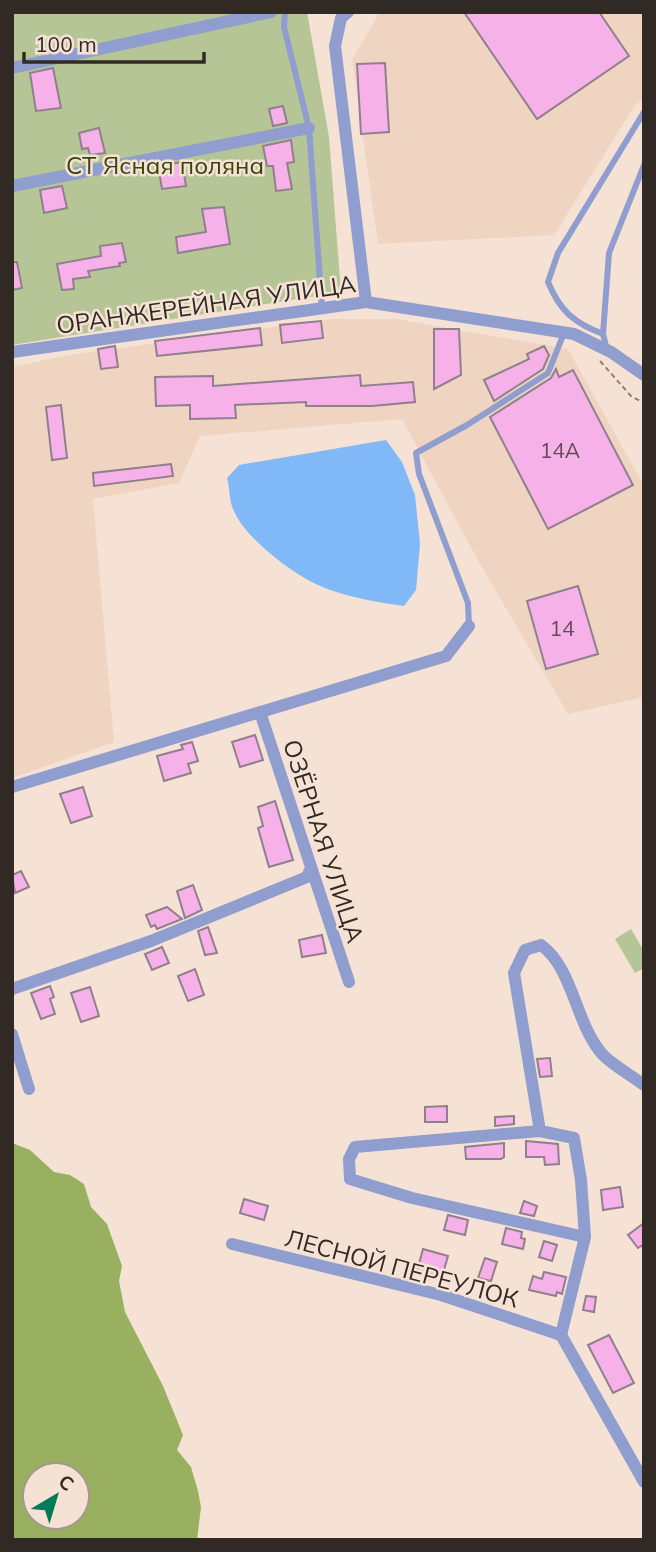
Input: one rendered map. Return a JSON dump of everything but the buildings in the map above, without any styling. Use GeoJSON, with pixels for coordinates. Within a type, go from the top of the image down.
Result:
{"type":"FeatureCollection","features":[{"type":"Feature","properties":{"kind":"street"},"geometry":{"type":"LineString","coordinates":[[12,68],[271,12]]}},
{"type":"Feature","properties":{"kind":"street"},"geometry":{"type":"LineString","coordinates":[[348,12],[341,18],[335,46],[366,303]]}},
{"type":"Feature","properties":{"kind":"street"},"geometry":{"type":"LineString","coordinates":[[12,186],[309,128]]}},
{"type":"Feature","properties":{"kind":"street","name":"ОРАНЖЕРЕЙНАЯ УЛИЦА"},"geometry":{"type":"LineString","coordinates":[[12,352],[366,303],[565,333],[644,375]]}},
{"type":"Feature","properties":{"kind":"street"},"geometry":{"type":"LineString","coordinates":[[12,787],[446,656],[469,626]]}},
{"type":"Feature","properties":{"kind":"street","name":"ОЗЁРНАЯ УЛИЦА"},"geometry":{"type":"LineString","coordinates":[[260,712],[349,982]]}},
{"type":"Feature","properties":{"kind":"street"},"geometry":{"type":"LineString","coordinates":[[12,989],[150,941],[307,877],[312,868]]}},
{"type":"Feature","properties":{"kind":"street"},"geometry":{"type":"LineString","coordinates":[[540,1131],[514,973],[525,950],[541,945],[554,954],[580,1015],[603,1054],[644,1084]]}},
{"type":"Feature","properties":{"kind":"street"},"geometry":{"type":"LineString","coordinates":[[12,1034],[29,1089]]}},
{"type":"Feature","properties":{"kind":"street"},"geometry":{"type":"LineString","coordinates":[[585,1237],[412,1198],[350,1179],[349,1159],[355,1147],[540,1131],[573,1138],[581,1180],[585,1237],[561,1335],[644,1482]]}},
{"type":"Feature","properties":{"kind":"street","name":"ЛЕСНОЙ ПЕРЕУЛОК"},"geometry":{"type":"LineString","coordinates":[[232,1244],[441,1295],[561,1335]]}},
{"type":"Feature","properties":{"kind":"lane"},"geometry":{"type":"LineString","coordinates":[[285,12],[284,27],[309,128],[322,308]]}},
{"type":"Feature","properties":{"kind":"lane"},"geometry":{"type":"LineString","coordinates":[[603,334],[579,325],[567,315],[548,282],[558,253],[644,112]]}},
{"type":"Feature","properties":{"kind":"lane"},"geometry":{"type":"LineString","coordinates":[[602,353],[609,253],[644,165]]}},
{"type":"Feature","properties":{"kind":"lane"},"geometry":{"type":"LineString","coordinates":[[469,626],[468,603],[419,474],[416,453],[467,425],[548,373],[565,333]]}},
{"type":"Feature","properties":{"kind":"path"},"geometry":{"type":"LineString","coordinates":[[602,353],[631,396],[644,404]]}},
{"type":"Feature","properties":{"kind":"shaded area"},"geometry":{"type":"Polygon","coordinates":[[[380,12],[644,12],[644,99],[635,105],[554,235],[378,244],[352,60],[380,12]]]}},
{"type":"Feature","properties":{"kind":"shaded area"},"geometry":{"type":"Polygon","coordinates":[[[333,319],[396,319],[568,349],[644,486],[644,697],[568,714],[476,557],[402,419],[200,436],[179,483],[93,499],[114,742],[12,778],[12,367],[70,355],[333,319]]]}},
{"type":"Feature","properties":{"kind":"green space","name":"СТ Ясная поляна"},"geometry":{"type":"Polygon","coordinates":[[[12,12],[307,12],[329,137],[341,292],[12,345],[12,12]]]}},
{"type":"Feature","properties":{"kind":"green space"},"geometry":{"type":"Polygon","coordinates":[[[631,929],[644,951],[644,968],[635,973],[615,939],[631,929]]]}},
{"type":"Feature","properties":{"kind":"green space"},"geometry":{"type":"Polygon","coordinates":[[[12,1143],[30,1150],[54,1172],[70,1175],[84,1184],[91,1207],[107,1224],[122,1266],[119,1281],[125,1312],[163,1386],[183,1435],[177,1450],[191,1467],[201,1507],[197,1540],[12,1540],[12,1143]]]}},
{"type":"Feature","properties":{"kind":"water"},"geometry":{"type":"Polygon","coordinates":[[[386,440],[402,462],[415,495],[420,544],[416,590],[404,606],[345,594],[313,583],[286,566],[260,544],[239,521],[233,509],[227,478],[239,465],[386,440]]]}}]}
